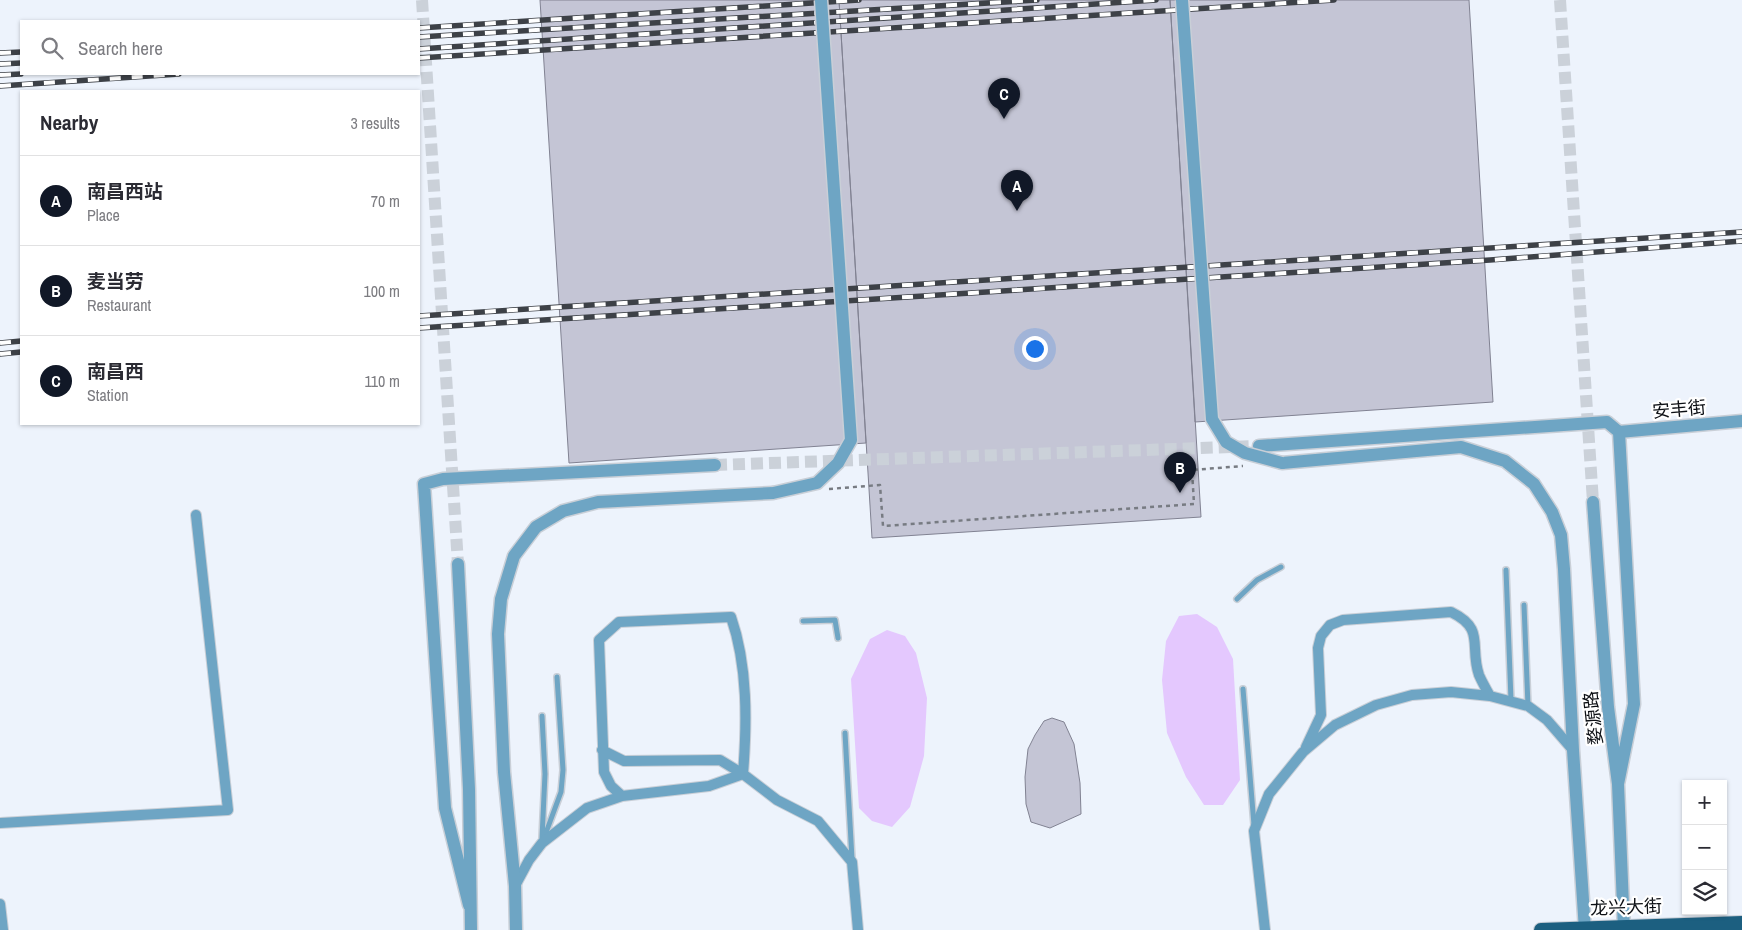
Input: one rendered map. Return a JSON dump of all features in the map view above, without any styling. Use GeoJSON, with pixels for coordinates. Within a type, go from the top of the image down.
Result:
{"type":"FeatureCollection","features":[{"type":"Feature","properties":{"kind":"main road","name":"龙兴大街"},"geometry":{"type":"LineString","coordinates":[[1541,930],[1742,923]]}},
{"type":"Feature","properties":{"kind":"street"},"geometry":{"type":"LineString","coordinates":[[516,930],[516,886],[504,772],[498,634],[500,599],[514,556],[536,527],[563,511],[598,502],[773,492],[816,483],[838,463],[851,440],[821,0]]}},
{"type":"Feature","properties":{"kind":"street","name":"婺源路"},"geometry":{"type":"LineString","coordinates":[[1182,0],[1212,419],[1226,442],[1245,454],[1282,463],[1461,447],[1505,460],[1534,484],[1552,512],[1561,535],[1585,929]]}},
{"type":"Feature","properties":{"kind":"street","name":"安丰街"},"geometry":{"type":"LineString","coordinates":[[1618,432],[1742,421]]}},
{"type":"Feature","properties":{"kind":"street"},"geometry":{"type":"LineString","coordinates":[[1259,446],[1607,422],[1618,432],[1634,704],[1618,784]]}},
{"type":"Feature","properties":{"kind":"street"},"geometry":{"type":"LineString","coordinates":[[469,905],[445,808],[424,484],[443,479],[715,465]]}},
{"type":"Feature","properties":{"kind":"street","name":"婺源路"},"geometry":{"type":"LineString","coordinates":[[1594,502],[1608,707],[1618,784],[1624,928]]}},
{"type":"Feature","properties":{"kind":"street"},"geometry":{"type":"LineString","coordinates":[[0,824],[228,810],[196,515]]}},
{"type":"Feature","properties":{"kind":"street"},"geometry":{"type":"LineString","coordinates":[[458,564],[469,790],[470,930]]}},
{"type":"Feature","properties":{"kind":"street"},"geometry":{"type":"LineString","coordinates":[[1303,752],[1321,715],[1318,648],[1321,636],[1330,625],[1343,620],[1451,612],[1464,619],[1473,629],[1479,674],[1490,696]]}},
{"type":"Feature","properties":{"kind":"street"},"geometry":{"type":"LineString","coordinates":[[622,796],[611,786],[604,772],[599,640],[619,622],[731,618],[738,638],[747,725],[743,774]]}},
{"type":"Feature","properties":{"kind":"street"},"geometry":{"type":"LineString","coordinates":[[1265,930],[1254,830],[1269,794],[1303,752],[1335,725],[1376,704],[1412,695],[1451,692],[1490,696],[1528,706],[1547,720],[1573,750]]}},
{"type":"Feature","properties":{"kind":"street"},"geometry":{"type":"LineString","coordinates":[[602,750],[624,761],[720,760],[743,774],[777,800],[818,822],[852,862],[858,930]]}},
{"type":"Feature","properties":{"kind":"street"},"geometry":{"type":"LineString","coordinates":[[516,886],[530,860],[542,844],[587,808],[622,796],[709,786],[743,774]]}},
{"type":"Feature","properties":{"kind":"street"},"geometry":{"type":"LineString","coordinates":[[0,904],[3,930]]}},
{"type":"Feature","properties":{"kind":"lane"},"geometry":{"type":"LineString","coordinates":[[1237,599],[1257,580],[1281,567]]}},
{"type":"Feature","properties":{"kind":"lane"},"geometry":{"type":"LineString","coordinates":[[1506,570],[1511,700]]}},
{"type":"Feature","properties":{"kind":"lane"},"geometry":{"type":"LineString","coordinates":[[1524,604],[1528,706]]}},
{"type":"Feature","properties":{"kind":"lane"},"geometry":{"type":"LineString","coordinates":[[803,621],[835,620],[838,638]]}},
{"type":"Feature","properties":{"kind":"lane"},"geometry":{"type":"LineString","coordinates":[[542,844],[560,792],[563,770],[557,677]]}},
{"type":"Feature","properties":{"kind":"lane"},"geometry":{"type":"LineString","coordinates":[[1243,689],[1254,830]]}},
{"type":"Feature","properties":{"kind":"lane"},"geometry":{"type":"LineString","coordinates":[[542,716],[545,774],[542,844]]}},
{"type":"Feature","properties":{"kind":"lane"},"geometry":{"type":"LineString","coordinates":[[844,733],[852,862]]}},
{"type":"Feature","properties":{"kind":"path"},"geometry":{"type":"LineString","coordinates":[[822,489],[880,485],[883,526],[1194,504],[1192,470],[1246,466]]}},
{"type":"Feature","properties":{"kind":"shaded area"},"geometry":{"type":"Polygon","coordinates":[[[1197,614],[1217,627],[1233,659],[1240,780],[1223,805],[1204,805],[1186,777],[1167,733],[1162,680],[1166,641],[1179,616],[1197,614]]]}},
{"type":"Feature","properties":{"kind":"shaded area"},"geometry":{"type":"Polygon","coordinates":[[[887,630],[905,636],[916,653],[927,698],[924,756],[910,807],[892,827],[872,821],[859,808],[851,679],[870,639],[887,630]]]}},
{"type":"Feature","properties":{"kind":"building"},"geometry":{"type":"Polygon","coordinates":[[[540,0],[839,0],[866,443],[569,463],[540,0]]]}},
{"type":"Feature","properties":{"kind":"building"},"geometry":{"type":"Polygon","coordinates":[[[839,0],[1170,0],[1201,517],[872,538],[839,0]]]}},
{"type":"Feature","properties":{"kind":"building"},"geometry":{"type":"Polygon","coordinates":[[[1170,0],[1469,0],[1493,402],[1195,422],[1170,0]]]}},
{"type":"Feature","properties":{"kind":"building"},"geometry":{"type":"Polygon","coordinates":[[[1052,718],[1064,722],[1074,744],[1080,783],[1081,814],[1050,828],[1031,822],[1026,804],[1025,777],[1028,749],[1044,721],[1052,718]]]}},
{"type":"Feature","properties":{"kind":"tunnel"},"geometry":{"type":"LineString","coordinates":[[422,0],[458,564]]}},
{"type":"Feature","properties":{"kind":"tunnel"},"geometry":{"type":"LineString","coordinates":[[1560,0],[1593,502]]}},
{"type":"Feature","properties":{"kind":"tunnel"},"geometry":{"type":"LineString","coordinates":[[715,465],[1259,446]]}},
{"type":"Feature","properties":{"kind":"railway"},"geometry":{"type":"LineString","coordinates":[[420,28],[859,0]]}},
{"type":"Feature","properties":{"kind":"railway"},"geometry":{"type":"LineString","coordinates":[[420,37],[1037,0]]}},
{"type":"Feature","properties":{"kind":"railway"},"geometry":{"type":"LineString","coordinates":[[420,49],[1156,0]]}},
{"type":"Feature","properties":{"kind":"railway"},"geometry":{"type":"LineString","coordinates":[[420,58],[1334,0]]}},
{"type":"Feature","properties":{"kind":"railway"},"geometry":{"type":"LineString","coordinates":[[0,53],[20,52]]}},
{"type":"Feature","properties":{"kind":"railway"},"geometry":{"type":"LineString","coordinates":[[0,64],[20,63]]}},
{"type":"Feature","properties":{"kind":"railway"},"geometry":{"type":"LineString","coordinates":[[0,75],[20,74]]}},
{"type":"Feature","properties":{"kind":"railway"},"geometry":{"type":"LineString","coordinates":[[0,86],[164,75]]}},
{"type":"Feature","properties":{"kind":"railway"},"geometry":{"type":"LineString","coordinates":[[420,316],[1742,232]]}},
{"type":"Feature","properties":{"kind":"railway"},"geometry":{"type":"LineString","coordinates":[[420,328],[1490,260],[1742,241]]}},
{"type":"Feature","properties":{"kind":"railway"},"geometry":{"type":"LineString","coordinates":[[0,343],[20,341]]}},
{"type":"Feature","properties":{"kind":"railway"},"geometry":{"type":"LineString","coordinates":[[0,354],[20,352]]}},
{"type":"Feature","properties":{"kind":"place","name":"南昌西"},"geometry":{"type":"Point","coordinates":[1004,119]}},
{"type":"Feature","properties":{"kind":"place","name":"南昌西站"},"geometry":{"type":"Point","coordinates":[1017,211]}},
{"type":"Feature","properties":{"kind":"place","name":"麦当劳"},"geometry":{"type":"Point","coordinates":[1180,493]}}]}
